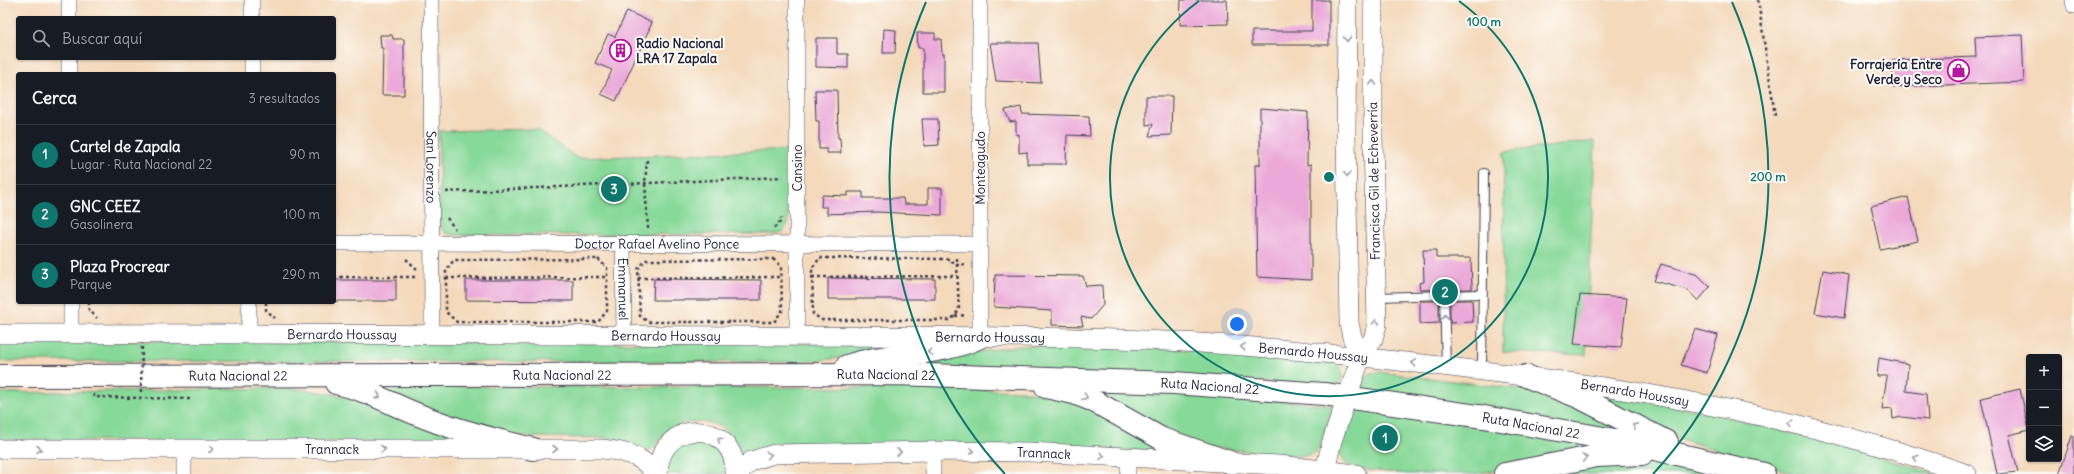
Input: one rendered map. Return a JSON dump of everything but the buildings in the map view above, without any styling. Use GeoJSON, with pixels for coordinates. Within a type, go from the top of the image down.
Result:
{"type":"FeatureCollection","features":[{"type":"Feature","properties":{"kind":"main road"},"geometry":{"type":"LineString","coordinates":[[820,375],[861,362],[951,348],[980,337]]}},
{"type":"Feature","properties":{"kind":"main road","name":"Ruta Nacional 22"},"geometry":{"type":"LineString","coordinates":[[0,376],[820,375],[964,376],[1174,383],[1309,393],[1553,428],[1677,453],[1764,474]]}},
{"type":"Feature","properties":{"kind":"main road"},"geometry":{"type":"LineString","coordinates":[[300,376],[355,388],[447,426],[533,449]]}},
{"type":"Feature","properties":{"kind":"main road"},"geometry":{"type":"LineString","coordinates":[[964,376],[1038,386],[1074,393],[1107,407],[1162,439],[1232,463]]}},
{"type":"Feature","properties":{"kind":"main road"},"geometry":{"type":"LineString","coordinates":[[1526,376],[1579,397],[1666,442],[1736,467]]}},
{"type":"Feature","properties":{"kind":"main road"},"geometry":{"type":"LineString","coordinates":[[1505,474],[1597,456],[1677,453]]}},
{"type":"Feature","properties":{"kind":"street"},"geometry":{"type":"LineString","coordinates":[[69,0],[69,16]]}},
{"type":"Feature","properties":{"kind":"street"},"geometry":{"type":"LineString","coordinates":[[252,0],[252,16]]}},
{"type":"Feature","properties":{"kind":"street","name":"San Lorenzo"},"geometry":{"type":"LineString","coordinates":[[431,0],[432,335]]}},
{"type":"Feature","properties":{"kind":"street","name":"Cansino"},"geometry":{"type":"LineString","coordinates":[[797,0],[797,336]]}},
{"type":"Feature","properties":{"kind":"street","name":"Monteagudo"},"geometry":{"type":"LineString","coordinates":[[980,0],[980,337]]}},
{"type":"Feature","properties":{"kind":"street","name":"Francisca Gil de Echeverría"},"geometry":{"type":"LineString","coordinates":[[1347,0],[1346,136],[1349,323],[1352,337],[1361,357]]}},
{"type":"Feature","properties":{"kind":"street","name":"Francisca Gil de Echeverría"},"geometry":{"type":"LineString","coordinates":[[1325,472],[1361,357],[1370,346],[1376,332],[1373,136],[1373,0]]}},
{"type":"Feature","properties":{"kind":"street"},"geometry":{"type":"LineString","coordinates":[[2073,0],[2074,6]]}},
{"type":"Feature","properties":{"kind":"street"},"geometry":{"type":"LineString","coordinates":[[69,60],[69,72]]}},
{"type":"Feature","properties":{"kind":"street"},"geometry":{"type":"LineString","coordinates":[[252,60],[252,72]]}},
{"type":"Feature","properties":{"kind":"street"},"geometry":{"type":"LineString","coordinates":[[1346,136],[1373,136]]}},
{"type":"Feature","properties":{"kind":"street","name":"Doctor Rafael Avelino Ponce"},"geometry":{"type":"LineString","coordinates":[[336,243],[980,244]]}},
{"type":"Feature","properties":{"kind":"street","name":"Emmanuel"},"geometry":{"type":"LineString","coordinates":[[623,243],[624,336]]}},
{"type":"Feature","properties":{"kind":"street"},"geometry":{"type":"LineString","coordinates":[[71,304],[71,334]]}},
{"type":"Feature","properties":{"kind":"street"},"geometry":{"type":"LineString","coordinates":[[249,304],[249,334]]}},
{"type":"Feature","properties":{"kind":"street","name":"Bernardo Houssay"},"geometry":{"type":"LineString","coordinates":[[0,334],[980,337],[1144,340],[1218,344],[1446,366],[1649,393],[1745,412],[1879,447],[1967,474]]}},
{"type":"Feature","properties":{"kind":"street","name":"Trannack"},"geometry":{"type":"LineString","coordinates":[[0,449],[614,450],[634,456],[653,468],[668,443],[676,436],[686,432],[697,431],[708,433],[718,438],[726,445],[732,455],[736,474]]}},
{"type":"Feature","properties":{"kind":"street"},"geometry":{"type":"LineString","coordinates":[[184,449],[184,474]]}},
{"type":"Feature","properties":{"kind":"street"},"geometry":{"type":"LineString","coordinates":[[933,451],[933,474]]}},
{"type":"Feature","properties":{"kind":"street","name":"Trannack"},"geometry":{"type":"LineString","coordinates":[[736,474],[750,461],[774,454],[933,451],[1030,452],[1128,466],[1232,463],[1356,474]]}},
{"type":"Feature","properties":{"kind":"lane"},"geometry":{"type":"LineString","coordinates":[[1482,371],[1481,294],[1484,173]]}},
{"type":"Feature","properties":{"kind":"lane"},"geometry":{"type":"LineString","coordinates":[[1376,297],[1481,294]]}},
{"type":"Feature","properties":{"kind":"lane"},"geometry":{"type":"LineString","coordinates":[[1444,295],[1446,366]]}},
{"type":"Feature","properties":{"kind":"path"},"geometry":{"type":"LineString","coordinates":[[1758,0],[1775,116]]}},
{"type":"Feature","properties":{"kind":"path"},"geometry":{"type":"LineString","coordinates":[[647,160],[645,183],[648,228]]}},
{"type":"Feature","properties":{"kind":"path"},"geometry":{"type":"LineString","coordinates":[[782,170],[782,184]]}},
{"type":"Feature","properties":{"kind":"path"},"geometry":{"type":"LineString","coordinates":[[446,192],[782,177]]}},
{"type":"Feature","properties":{"kind":"path"},"geometry":{"type":"LineString","coordinates":[[446,184],[446,199]]}},
{"type":"Feature","properties":{"kind":"path"},"geometry":{"type":"LineString","coordinates":[[447,212],[447,219],[454,228],[462,228]]}},
{"type":"Feature","properties":{"kind":"path"},"geometry":{"type":"LineString","coordinates":[[767,228],[774,228],[781,222],[781,214]]}},
{"type":"Feature","properties":{"kind":"path"},"geometry":{"type":"LineString","coordinates":[[640,228],[656,228]]}},
{"type":"Feature","properties":{"kind":"path"},"geometry":{"type":"LineString","coordinates":[[820,258],[949,258],[957,265],[959,310],[951,320],[822,320],[813,314],[812,268],[820,258]]}},
{"type":"Feature","properties":{"kind":"path"},"geometry":{"type":"LineString","coordinates":[[400,259],[408,259],[418,269],[418,284]]}},
{"type":"Feature","properties":{"kind":"path"},"geometry":{"type":"LineString","coordinates":[[598,259],[607,268],[607,312],[598,322],[457,322],[446,312],[446,278],[446,270],[454,260],[598,259]]}},
{"type":"Feature","properties":{"kind":"path"},"geometry":{"type":"LineString","coordinates":[[772,259],[781,266],[782,311],[774,322],[648,322],[640,316],[638,278],[638,269],[646,260],[772,259]]}},
{"type":"Feature","properties":{"kind":"path"},"geometry":{"type":"LineString","coordinates":[[957,265],[970,264]]}},
{"type":"Feature","properties":{"kind":"path"},"geometry":{"type":"LineString","coordinates":[[812,277],[958,276]]}},
{"type":"Feature","properties":{"kind":"path"},"geometry":{"type":"LineString","coordinates":[[336,277],[418,277]]}},
{"type":"Feature","properties":{"kind":"path"},"geometry":{"type":"LineString","coordinates":[[446,278],[607,277]]}},
{"type":"Feature","properties":{"kind":"path"},"geometry":{"type":"LineString","coordinates":[[638,278],[781,277]]}},
{"type":"Feature","properties":{"kind":"path"},"geometry":{"type":"LineString","coordinates":[[266,304],[266,310],[277,320]]}},
{"type":"Feature","properties":{"kind":"path"},"geometry":{"type":"LineString","coordinates":[[954,316],[970,315]]}},
{"type":"Feature","properties":{"kind":"path"},"geometry":{"type":"LineString","coordinates":[[133,392],[140,392],[142,343]]}},
{"type":"Feature","properties":{"kind":"path"},"geometry":{"type":"LineString","coordinates":[[101,392],[94,392],[94,397],[190,399]]}},
{"type":"Feature","properties":{"kind":"green space"},"geometry":{"type":"Polygon","coordinates":[[[537,129],[577,158],[789,150],[788,224],[782,232],[772,234],[454,235],[445,232],[440,223],[439,131],[537,129]]]}},
{"type":"Feature","properties":{"kind":"green space"},"geometry":{"type":"Polygon","coordinates":[[[1595,141],[1586,355],[1503,352],[1504,152],[1595,141]]]}},
{"type":"Feature","properties":{"kind":"green space"},"geometry":{"type":"Polygon","coordinates":[[[0,341],[906,344],[849,357],[803,362],[0,361],[0,341]]]}},
{"type":"Feature","properties":{"kind":"green space"},"geometry":{"type":"Polygon","coordinates":[[[1019,346],[1175,349],[1336,363],[1341,368],[1342,377],[1336,385],[881,366],[1019,346]]]}},
{"type":"Feature","properties":{"kind":"green space"},"geometry":{"type":"Polygon","coordinates":[[[1378,372],[1543,392],[1643,438],[1365,391],[1363,385],[1366,377],[1372,373],[1378,372]]]}},
{"type":"Feature","properties":{"kind":"green space"},"geometry":{"type":"Polygon","coordinates":[[[363,386],[934,388],[1023,391],[1064,398],[1174,450],[745,456],[742,454],[730,434],[720,426],[712,423],[695,422],[686,423],[671,430],[649,451],[620,440],[609,438],[532,437],[509,435],[363,386]]]}},
{"type":"Feature","properties":{"kind":"green space"},"geometry":{"type":"Polygon","coordinates":[[[285,388],[350,397],[479,442],[0,440],[0,393],[285,388]]]}},
{"type":"Feature","properties":{"kind":"green space"},"geometry":{"type":"Polygon","coordinates":[[[1075,388],[1120,388],[1331,405],[1332,410],[1319,449],[1310,455],[1298,456],[1206,447],[1075,388]]]}},
{"type":"Feature","properties":{"kind":"green space"},"geometry":{"type":"Polygon","coordinates":[[[1580,390],[1716,414],[1833,444],[1937,474],[1796,474],[1684,440],[1580,390]]]}},
{"type":"Feature","properties":{"kind":"green space"},"geometry":{"type":"Polygon","coordinates":[[[1360,407],[1617,448],[1476,474],[1407,474],[1358,469],[1346,464],[1340,454],[1340,449],[1352,415],[1360,407]]]}},
{"type":"Feature","properties":{"kind":"green space"},"geometry":{"type":"Polygon","coordinates":[[[693,438],[713,444],[724,459],[725,474],[666,474],[668,460],[672,451],[680,444],[693,438]]]}},
{"type":"Feature","properties":{"kind":"green space"},"geometry":{"type":"Polygon","coordinates":[[[1643,460],[1663,462],[1715,474],[1537,474],[1643,460]]]}},
{"type":"Feature","properties":{"kind":"place","name":"Radio Nacional LRA 17 Zapala"},"geometry":{"type":"Point","coordinates":[620,50]}},
{"type":"Feature","properties":{"kind":"place","name":"Forrajería Entre Verde y Seco"},"geometry":{"type":"Point","coordinates":[1958,71]}},
{"type":"Feature","properties":{"kind":"place","name":"Plaza Procrear"},"geometry":{"type":"Point","coordinates":[614,189]}},
{"type":"Feature","properties":{"kind":"place","name":"GNC CEEZ"},"geometry":{"type":"Point","coordinates":[1445,292]}},
{"type":"Feature","properties":{"kind":"place","name":"Cartel de Zapala"},"geometry":{"type":"Point","coordinates":[1385,438]}}]}
